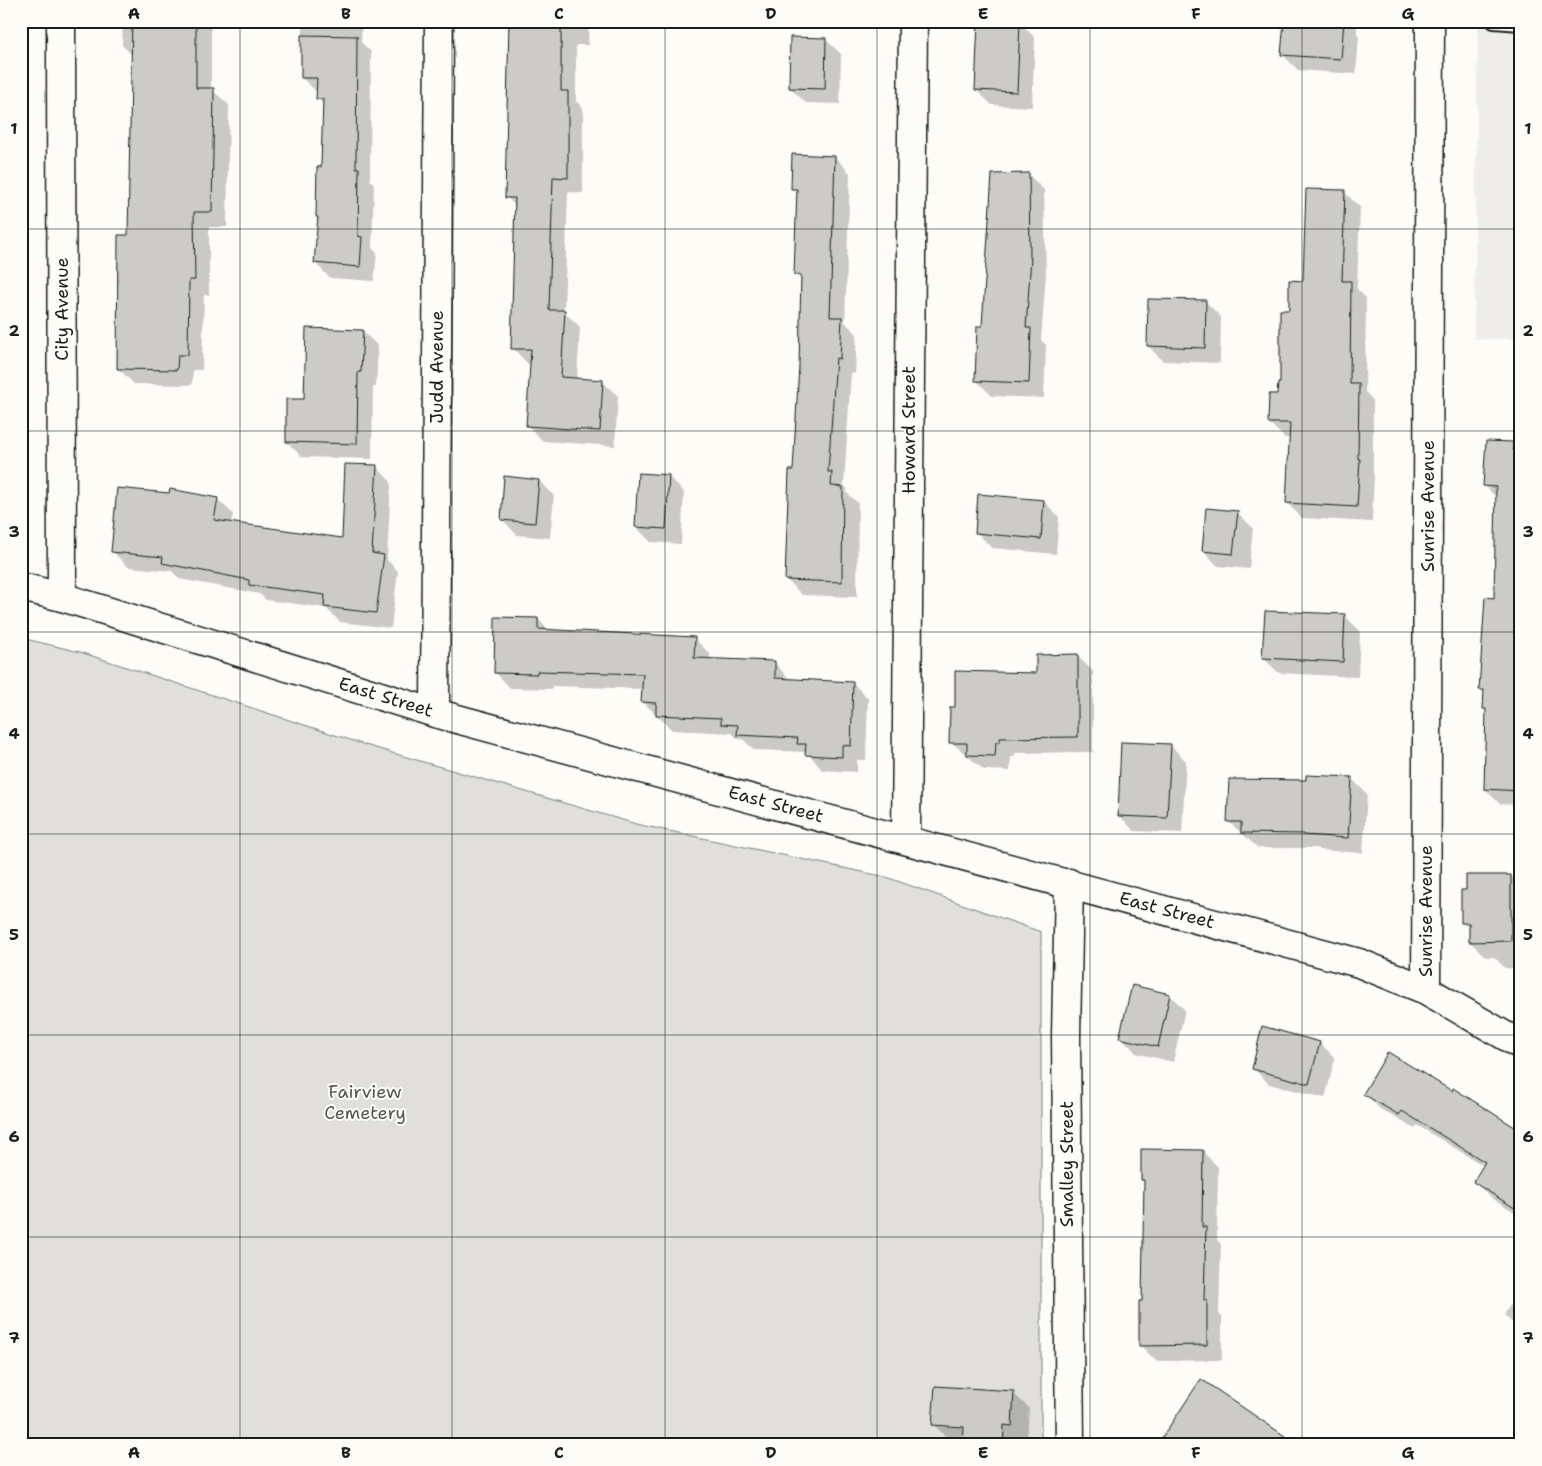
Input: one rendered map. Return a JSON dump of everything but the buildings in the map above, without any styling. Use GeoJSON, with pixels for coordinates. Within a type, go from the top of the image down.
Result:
{"type":"FeatureCollection","features":[{"type":"Feature","properties":{"kind":"street","name":"City Avenue"},"geometry":{"type":"LineString","coordinates":[[61,21],[62,597]]}},
{"type":"Feature","properties":{"kind":"street","name":"Judd Avenue"},"geometry":{"type":"LineString","coordinates":[[435,713],[439,21]]}},
{"type":"Feature","properties":{"kind":"street","name":"Howard Street"},"geometry":{"type":"LineString","coordinates":[[906,839],[913,21]]}},
{"type":"Feature","properties":{"kind":"street","name":"Sunrise Avenue"},"geometry":{"type":"LineString","coordinates":[[1426,990],[1430,21]]}},
{"type":"Feature","properties":{"kind":"street","name":"East Street"},"geometry":{"type":"LineString","coordinates":[[21,587],[62,597],[435,713],[1325,952],[1388,973],[1426,990],[1521,1045]]}},
{"type":"Feature","properties":{"kind":"street","name":"Smalley Street"},"geometry":{"type":"LineString","coordinates":[[1069,883],[1066,1046],[1070,1445]]}},
{"type":"Feature","properties":{"kind":"lane"},"geometry":{"type":"LineString","coordinates":[[1494,21],[1521,23]]}},
{"type":"Feature","properties":{"kind":"shaded area"},"geometry":{"type":"Polygon","coordinates":[[[1478,21],[1521,21],[1521,339],[1474,339],[1478,21]]]}},
{"type":"Feature","properties":{"kind":"green space","name":"Fairview Cemetery"},"geometry":{"type":"Polygon","coordinates":[[[21,638],[80,652],[372,747],[636,824],[886,877],[1041,932],[1041,1445],[21,1445],[21,638]]]}}]}
